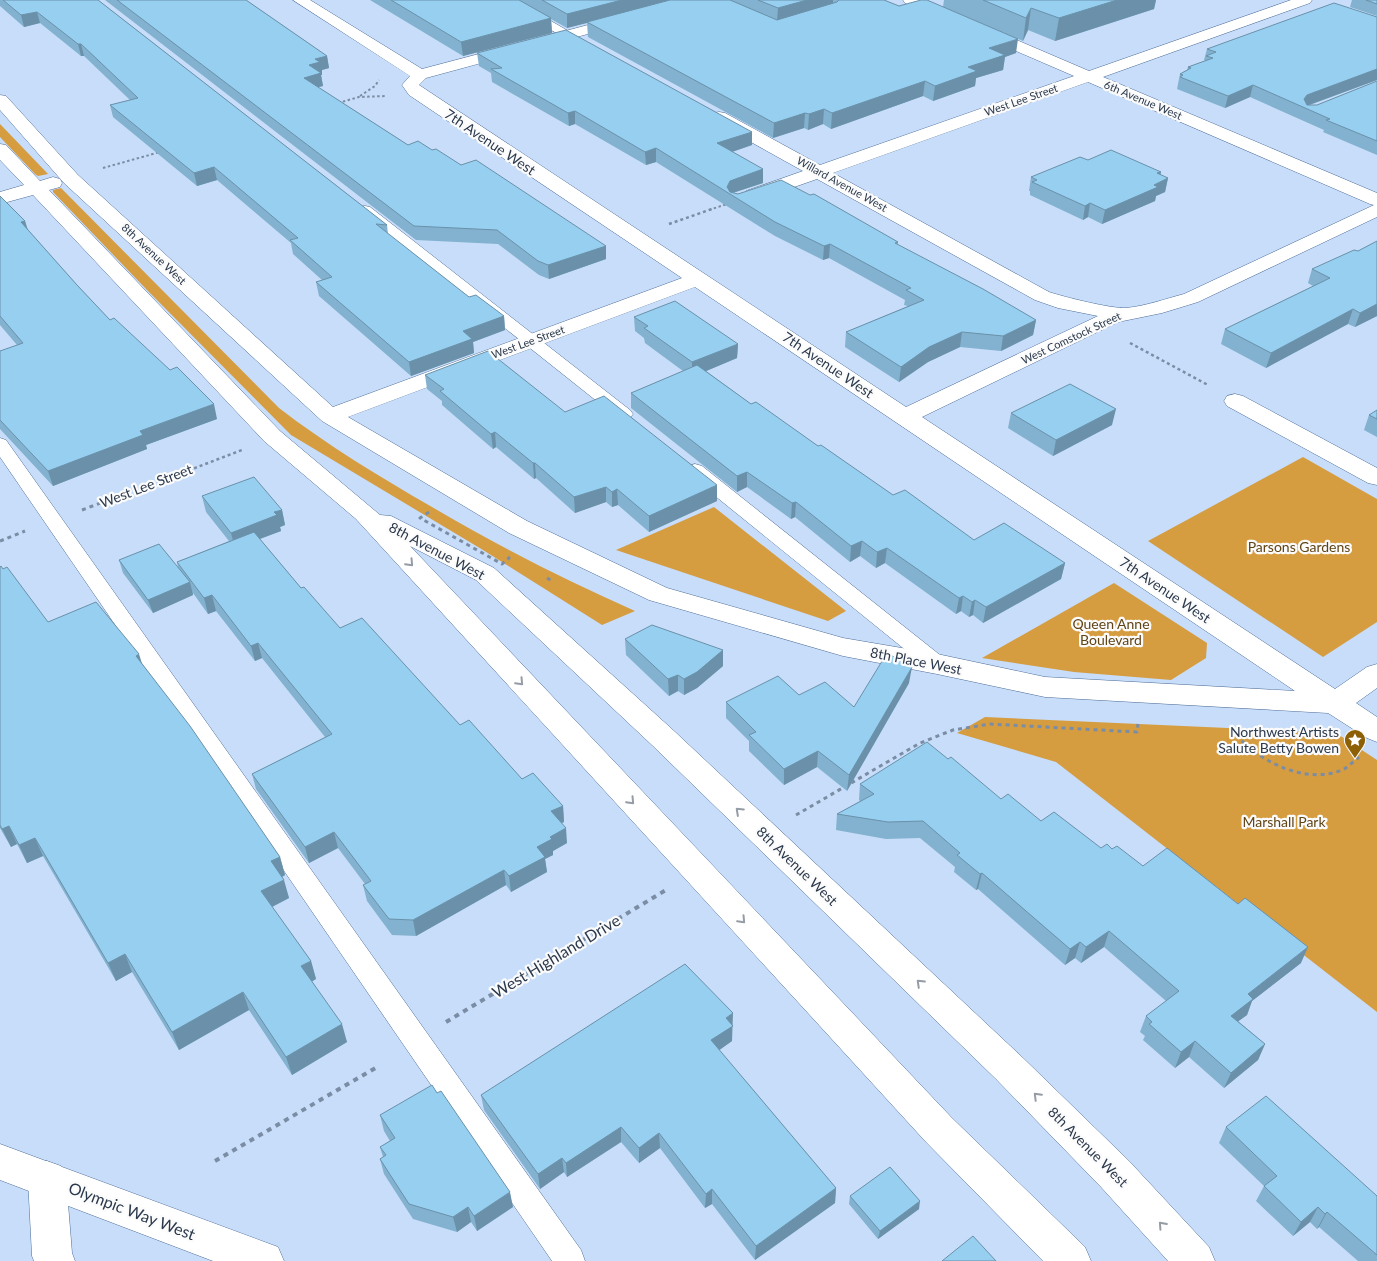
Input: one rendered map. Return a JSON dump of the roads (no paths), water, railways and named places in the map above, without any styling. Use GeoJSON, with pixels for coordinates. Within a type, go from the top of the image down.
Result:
{"type":"FeatureCollection","features":[{"type":"Feature","properties":{"kind":"street"},"geometry":{"type":"LineString","coordinates":[[300,0],[420,75],[635,17]]}},
{"type":"Feature","properties":{"kind":"street","name":"6th Avenue West"},"geometry":{"type":"LineString","coordinates":[[910,0],[1377,200]]}},
{"type":"Feature","properties":{"kind":"street","name":"West Lee Street"},"geometry":{"type":"LineString","coordinates":[[732,202],[1088,77],[1312,2]]}},
{"type":"Feature","properties":{"kind":"street"},"geometry":{"type":"LineString","coordinates":[[569,35],[594,49]]}},
{"type":"Feature","properties":{"kind":"street","name":"7th Avenue West"},"geometry":{"type":"LineString","coordinates":[[420,75],[410,85],[415,92],[1335,703],[1370,742]]}},
{"type":"Feature","properties":{"kind":"street","name":"8th Avenue West"},"geometry":{"type":"LineString","coordinates":[[0,100],[71,179],[330,416],[518,527]]}},
{"type":"Feature","properties":{"kind":"street","name":"Willard Avenue West"},"geometry":{"type":"LineString","coordinates":[[706,110],[1042,296],[1058,302],[1122,314]]}},
{"type":"Feature","properties":{"kind":"street","name":"8th Avenue West"},"geometry":{"type":"LineString","coordinates":[[0,148],[272,436],[365,514],[938,1130],[1071,1261]]}},
{"type":"Feature","properties":{"kind":"street"},"geometry":{"type":"LineString","coordinates":[[0,198],[71,179]]}},
{"type":"Feature","properties":{"kind":"street","name":"West Comstock Street"},"geometry":{"type":"LineString","coordinates":[[905,416],[1122,314],[1162,307],[1190,298],[1377,210]]}},
{"type":"Feature","properties":{"kind":"street","name":"West Lee Street"},"geometry":{"type":"LineString","coordinates":[[330,416],[698,279]]}},
{"type":"Feature","properties":{"kind":"street"},"geometry":{"type":"LineString","coordinates":[[1235,401],[1377,478]]}},
{"type":"Feature","properties":{"kind":"street","name":"8th Avenue West"},"geometry":{"type":"LineString","coordinates":[[365,514],[485,574],[662,738],[1009,1068],[1115,1174],[1195,1261]]}},
{"type":"Feature","properties":{"kind":"street","name":"8th Place West"},"geometry":{"type":"LineString","coordinates":[[518,527],[658,594],[843,647],[937,664],[1045,688],[1335,703]]}},
{"type":"Feature","properties":{"kind":"street"},"geometry":{"type":"LineString","coordinates":[[1335,703],[1377,674]]}},
{"type":"Feature","properties":{"kind":"street","name":"Olympic Way West"},"geometry":{"type":"LineString","coordinates":[[0,1162],[264,1261]]}},
{"type":"Feature","properties":{"kind":"street"},"geometry":{"type":"LineString","coordinates":[[47,1179],[52,1256],[55,1261]]}},
{"type":"Feature","properties":{"kind":"lane"},"geometry":{"type":"LineString","coordinates":[[506,0],[569,35]]}},
{"type":"Feature","properties":{"kind":"lane"},"geometry":{"type":"LineString","coordinates":[[349,198],[637,424]]}},
{"type":"Feature","properties":{"kind":"lane"},"geometry":{"type":"LineString","coordinates":[[0,444],[570,1261]]}},
{"type":"Feature","properties":{"kind":"lane"},"geometry":{"type":"LineString","coordinates":[[683,461],[937,664]]}},
{"type":"Feature","properties":{"kind":"place","name":"Northwest Artists Salute Betty Bowen"},"geometry":{"type":"Point","coordinates":[1355,759]}},
{"type":"Feature","properties":{"kind":"park label","name":"Parsons Gardens"},"geometry":{"type":"Point","coordinates":[1299,547]}},
{"type":"Feature","properties":{"kind":"park label","name":"Queen Anne Boulevard"},"geometry":{"type":"Point","coordinates":[1111,632]}},
{"type":"Feature","properties":{"kind":"park label","name":"Marshall Park"},"geometry":{"type":"Point","coordinates":[1284,822]}}]}
